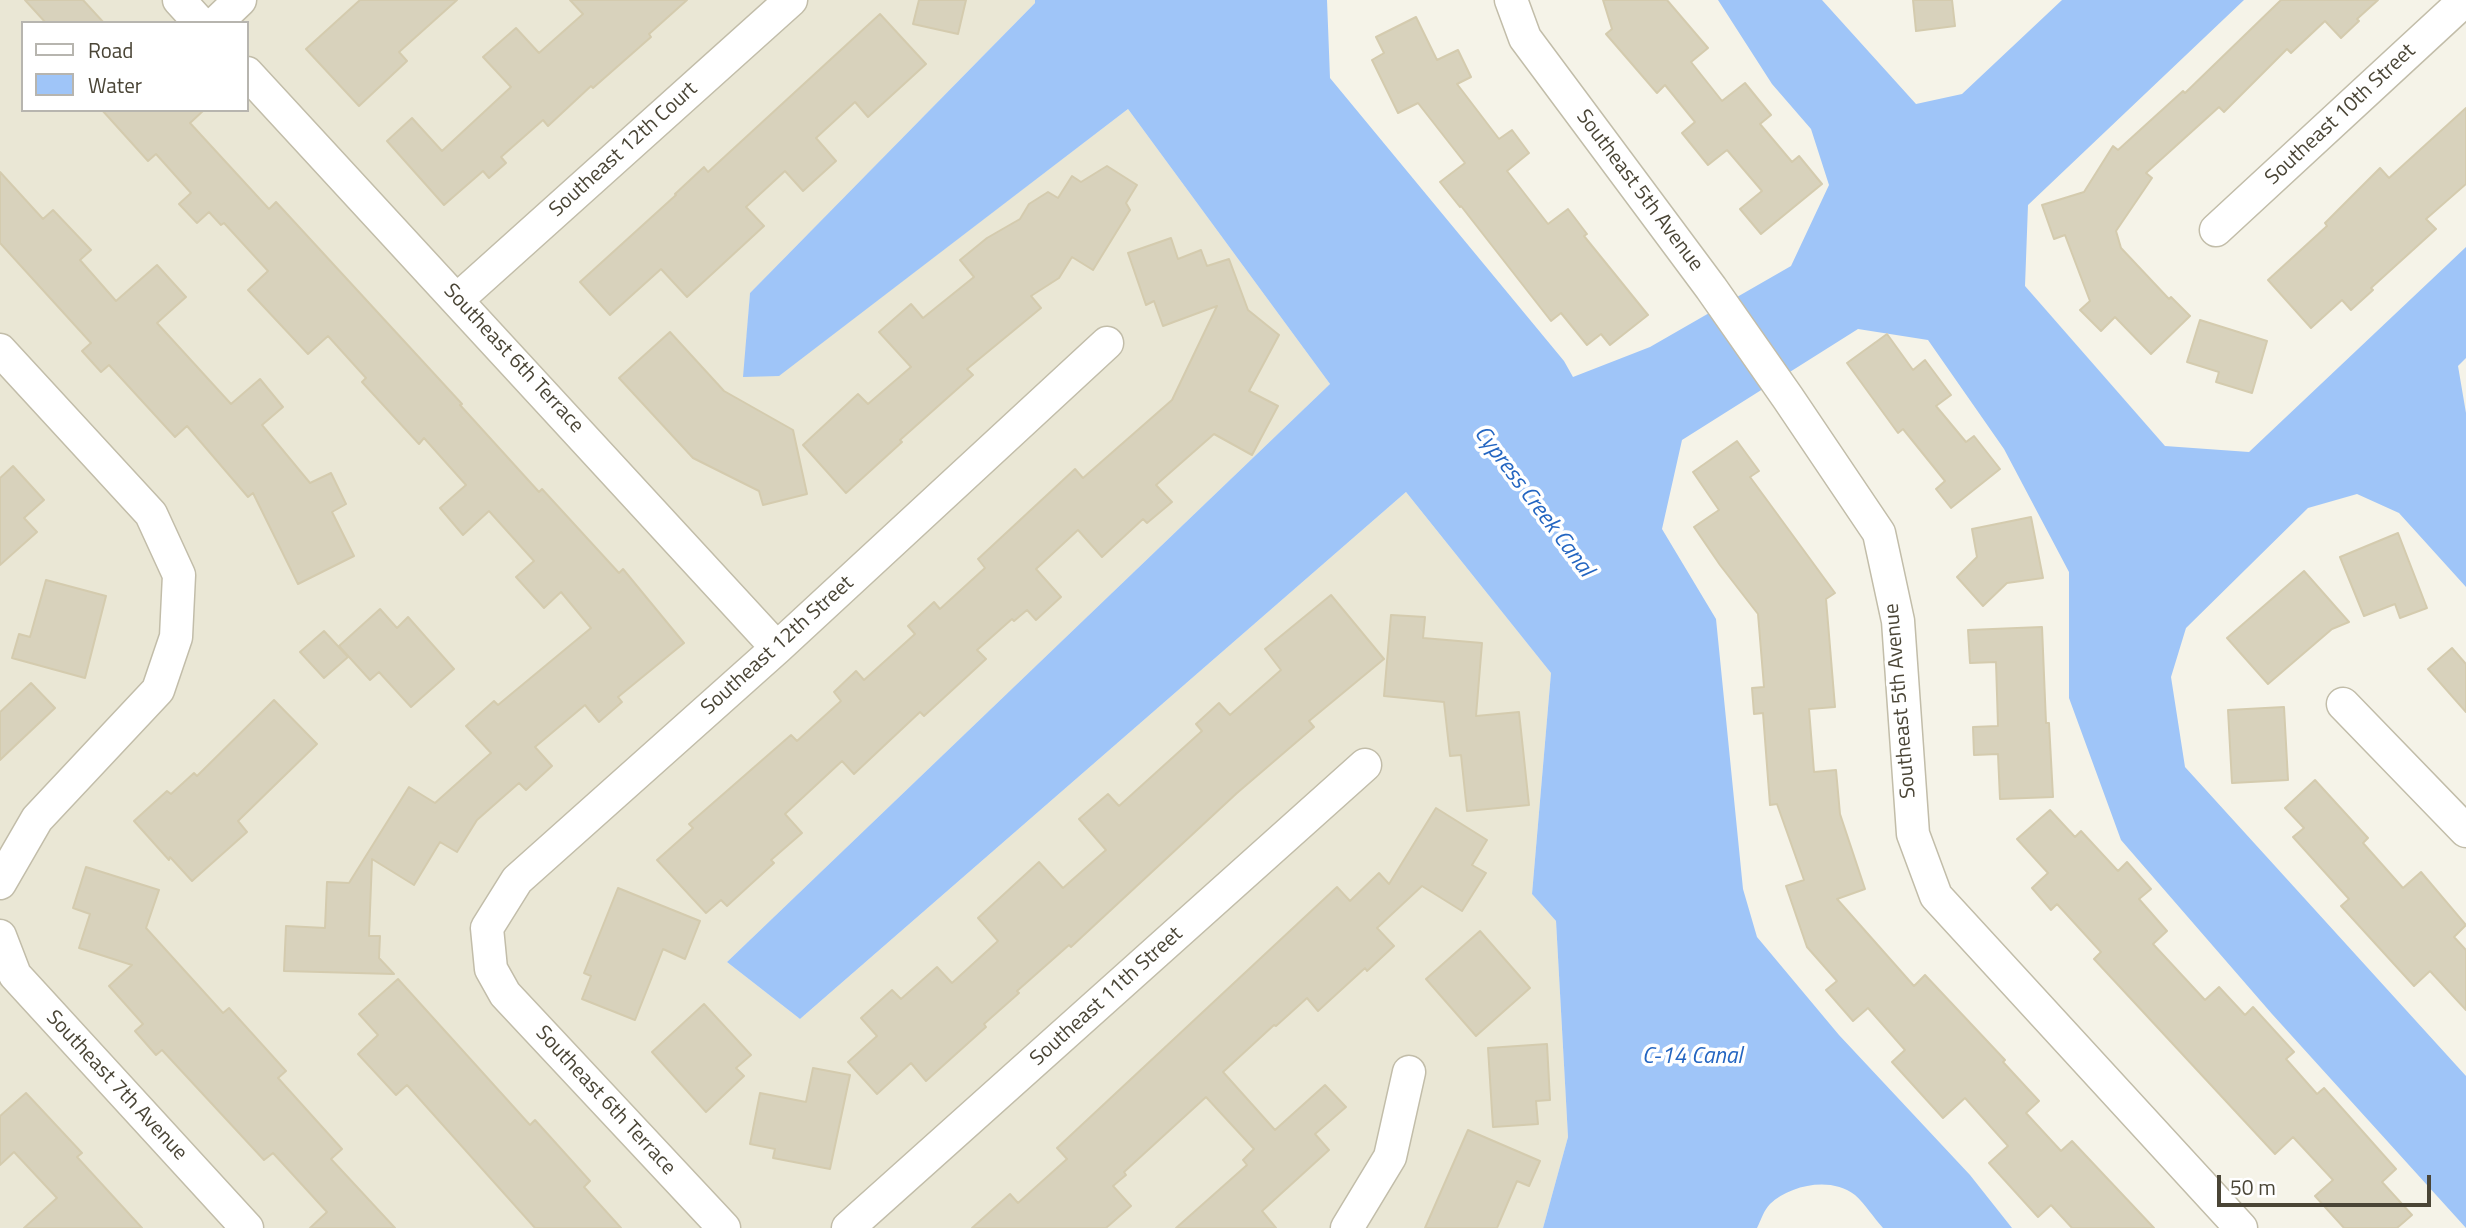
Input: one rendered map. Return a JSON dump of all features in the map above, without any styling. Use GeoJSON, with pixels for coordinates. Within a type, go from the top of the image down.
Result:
{"type":"FeatureCollection","features":[{"type":"Feature","properties":{"kind":"street"},"geometry":{"type":"LineString","coordinates":[[179,0],[198,21]]}},
{"type":"Feature","properties":{"kind":"street"},"geometry":{"type":"LineString","coordinates":[[218,21],[240,0]]}},
{"type":"Feature","properties":{"kind":"street","name":"Southeast 12th Court"},"geometry":{"type":"LineString","coordinates":[[458,299],[791,0]]}},
{"type":"Feature","properties":{"kind":"street","name":"Southeast 5th Avenue"},"geometry":{"type":"LineString","coordinates":[[1511,0],[1525,38],[1711,288],[1879,533],[1898,621],[1913,834],[1936,896],[2241,1228]]}},
{"type":"Feature","properties":{"kind":"street","name":"Southeast 10th Street"},"geometry":{"type":"LineString","coordinates":[[2216,230],[2465,0]]}},
{"type":"Feature","properties":{"kind":"street","name":"Southeast 6th Terrace"},"geometry":{"type":"LineString","coordinates":[[248,74],[777,648]]}},
{"type":"Feature","properties":{"kind":"street","name":"Southeast 12th Street"},"geometry":{"type":"LineString","coordinates":[[491,969],[487,928],[517,880],[777,648],[1107,343]]}},
{"type":"Feature","properties":{"kind":"street"},"geometry":{"type":"LineString","coordinates":[[0,350],[151,514],[179,575],[176,637],[158,690],[37,820],[0,883]]}},
{"type":"Feature","properties":{"kind":"street"},"geometry":{"type":"LineString","coordinates":[[2343,704],[2466,831]]}},
{"type":"Feature","properties":{"kind":"street","name":"Southeast 11th Street"},"geometry":{"type":"LineString","coordinates":[[848,1228],[1365,765]]}},
{"type":"Feature","properties":{"kind":"street","name":"Southeast 7th Avenue"},"geometry":{"type":"LineString","coordinates":[[0,936],[15,975],[247,1228]]}},
{"type":"Feature","properties":{"kind":"street","name":"Southeast 6th Terrace"},"geometry":{"type":"LineString","coordinates":[[491,969],[505,994],[724,1228]]}},
{"type":"Feature","properties":{"kind":"street"},"geometry":{"type":"LineString","coordinates":[[1347,1228],[1390,1157],[1409,1072]]}},
{"type":"Feature","properties":{"kind":"shaded area"},"geometry":{"type":"Polygon","coordinates":[[[0,0],[1035,0],[750,293],[744,376],[779,375],[1128,109],[1330,384],[727,962],[800,1019],[1406,492],[1551,673],[1532,894],[1556,921],[1568,1137],[1543,1228],[0,1228],[0,0]]]}},
{"type":"Feature","properties":{"kind":"water"},"geometry":{"type":"Polygon","coordinates":[[[1035,0],[1327,0],[1330,78],[1564,361],[1573,377],[1650,347],[1791,266],[1829,185],[1811,129],[1772,84],[1718,0],[1822,0],[1916,104],[1962,94],[2062,0],[2244,0],[2028,205],[2025,286],[2165,446],[2249,452],[2466,247],[2466,358],[2458,366],[2466,413],[2466,587],[2399,513],[2357,494],[2308,508],[2186,628],[2171,677],[2185,767],[2466,1076],[2466,1228],[2272,1014],[2121,840],[2069,698],[2069,572],[2004,449],[1928,340],[1858,329],[1682,440],[1662,529],[1716,619],[1743,889],[1757,937],[1839,1035],[1970,1175],[2012,1228],[1883,1228],[1855,1195],[1845,1189],[1823,1184],[1799,1188],[1778,1197],[1768,1206],[1757,1228],[1543,1228],[1568,1137],[1556,921],[1532,894],[1551,673],[1406,492],[800,1019],[727,962],[1330,384],[1128,109],[779,376],[743,377],[750,293],[1035,0]]]}},
{"type":"Feature","properties":{"kind":"building"},"geometry":{"type":"Polygon","coordinates":[[[25,0],[83,0],[102,21],[44,21],[25,0]]]}},
{"type":"Feature","properties":{"kind":"building"},"geometry":{"type":"Polygon","coordinates":[[[360,0],[457,0],[399,52],[407,61],[359,106],[306,49],[360,0]]]}},
{"type":"Feature","properties":{"kind":"building"},"geometry":{"type":"Polygon","coordinates":[[[570,0],[687,0],[649,34],[651,37],[593,88],[591,86],[548,126],[543,120],[501,157],[506,163],[489,178],[483,171],[444,205],[387,141],[412,118],[442,151],[511,87],[483,57],[516,28],[539,53],[583,14],[570,0]]]}},
{"type":"Feature","properties":{"kind":"building"},"geometry":{"type":"Polygon","coordinates":[[[919,0],[966,0],[958,34],[913,24],[919,0]]]}},
{"type":"Feature","properties":{"kind":"building"},"geometry":{"type":"Polygon","coordinates":[[[1603,0],[1667,0],[1708,48],[1691,62],[1722,101],[1745,83],[1771,115],[1760,124],[1792,162],[1799,156],[1822,184],[1761,234],[1740,209],[1762,191],[1727,150],[1708,165],[1682,133],[1695,122],[1665,85],[1657,93],[1606,34],[1612,29],[1603,0]]]}},
{"type":"Feature","properties":{"kind":"building"},"geometry":{"type":"Polygon","coordinates":[[[1913,0],[1952,0],[1955,26],[1916,31],[1913,0]]]}},
{"type":"Feature","properties":{"kind":"building"},"geometry":{"type":"Polygon","coordinates":[[[2281,0],[2378,0],[2341,38],[2325,21],[2291,53],[2287,49],[2224,112],[2219,107],[2146,173],[2152,178],[2116,231],[2121,248],[2169,299],[2171,297],[2190,316],[2151,354],[2115,317],[2101,331],[2080,310],[2090,301],[2065,235],[2054,239],[2042,205],[2084,192],[2113,146],[2118,150],[2183,91],[2185,93],[2281,0]]]}},
{"type":"Feature","properties":{"kind":"building"},"geometry":{"type":"Polygon","coordinates":[[[880,14],[926,64],[868,117],[855,102],[816,138],[836,161],[803,191],[785,171],[746,207],[764,226],[687,297],[661,269],[610,315],[580,282],[704,167],[708,172],[880,14]]]}},
{"type":"Feature","properties":{"kind":"building"},"geometry":{"type":"Polygon","coordinates":[[[1416,17],[1437,60],[1458,50],[1471,77],[1457,84],[1499,139],[1512,130],[1529,153],[1507,171],[1548,224],[1568,209],[1587,234],[1584,236],[1648,315],[1610,345],[1601,334],[1587,345],[1561,313],[1551,321],[1440,182],[1465,163],[1418,103],[1398,113],[1372,60],[1384,53],[1376,37],[1416,17]]]}},
{"type":"Feature","properties":{"kind":"building"},"geometry":{"type":"Polygon","coordinates":[[[2466,108],[2466,184],[2426,219],[2436,229],[2371,288],[2373,290],[2351,310],[2342,300],[2311,328],[2268,280],[2327,226],[2325,223],[2380,168],[2389,178],[2466,108]]]}},
{"type":"Feature","properties":{"kind":"building"},"geometry":{"type":"Polygon","coordinates":[[[104,112],[202,112],[190,123],[269,209],[276,202],[539,492],[542,489],[619,573],[623,569],[684,643],[618,697],[622,702],[599,722],[585,705],[535,747],[552,766],[526,790],[519,783],[477,820],[457,852],[440,842],[414,885],[372,859],[369,936],[380,936],[379,958],[394,974],[284,971],[286,926],[325,928],[327,882],[349,883],[409,787],[435,803],[491,753],[466,726],[494,701],[498,705],[591,628],[561,592],[544,608],[516,577],[534,561],[489,511],[463,535],[440,508],[466,485],[424,438],[419,444],[362,382],[366,378],[328,336],[308,354],[248,290],[268,271],[224,223],[221,225],[209,212],[197,223],[179,204],[191,193],[156,154],[148,161],[104,112]]]}},
{"type":"Feature","properties":{"kind":"building"},"geometry":{"type":"Polygon","coordinates":[[[1107,166],[1137,185],[1126,203],[1130,210],[1093,270],[1072,257],[1059,278],[1031,296],[1041,308],[967,369],[973,375],[846,493],[803,445],[858,394],[868,404],[911,367],[879,332],[911,304],[923,318],[974,277],[960,260],[987,238],[1020,219],[1029,204],[1048,192],[1058,198],[1072,176],[1081,182],[1107,166]]]}},
{"type":"Feature","properties":{"kind":"building"},"geometry":{"type":"Polygon","coordinates":[[[0,172],[43,219],[53,210],[91,250],[80,260],[116,301],[157,265],[186,297],[157,323],[231,404],[260,379],[283,407],[262,425],[310,483],[331,473],[346,504],[332,512],[354,556],[298,584],[253,493],[248,497],[187,426],[175,437],[109,365],[101,372],[82,351],[91,343],[0,243],[0,172]]]}},
{"type":"Feature","properties":{"kind":"building"},"geometry":{"type":"Polygon","coordinates":[[[1171,238],[1178,259],[1201,250],[1207,266],[1229,259],[1248,310],[1279,335],[1249,391],[1278,406],[1252,455],[1214,434],[1156,485],[1172,502],[1147,523],[1143,519],[1102,557],[1078,530],[1036,569],[1061,597],[1036,620],[1027,610],[1014,621],[1012,619],[977,650],[986,659],[924,716],[920,712],[854,774],[842,761],[785,814],[802,833],[771,860],[774,863],[727,906],[721,900],[706,913],[657,860],[693,828],[689,824],[791,735],[797,741],[841,701],[834,692],[856,671],[864,680],[915,634],[908,626],[934,602],[940,609],[985,568],[978,559],[1075,469],[1083,478],[1172,400],[1217,306],[1163,326],[1154,301],[1146,305],[1128,253],[1171,238]]]}},
{"type":"Feature","properties":{"kind":"building"},"geometry":{"type":"Polygon","coordinates":[[[2200,320],[2267,341],[2252,393],[2216,382],[2219,372],[2187,362],[2200,320]]]}},
{"type":"Feature","properties":{"kind":"building"},"geometry":{"type":"Polygon","coordinates":[[[670,332],[724,391],[793,430],[807,494],[763,505],[759,491],[693,458],[619,378],[670,332]]]}},
{"type":"Feature","properties":{"kind":"building"},"geometry":{"type":"Polygon","coordinates":[[[1887,334],[1913,370],[1925,360],[1951,395],[1936,406],[1966,442],[1974,436],[2000,469],[1951,508],[1936,489],[1945,481],[1903,429],[1898,433],[1847,363],[1887,334]]]}},
{"type":"Feature","properties":{"kind":"building"},"geometry":{"type":"Polygon","coordinates":[[[1737,441],[1759,471],[1750,477],[1835,593],[1826,599],[1835,707],[1809,709],[1814,772],[1836,770],[1840,814],[1865,889],[1837,899],[1914,986],[1925,975],[2005,1060],[2003,1062],[2039,1101],[2026,1113],[2061,1151],[2072,1141],[2154,1228],[2072,1228],[2051,1205],[2038,1217],[1989,1163],[2008,1146],[1965,1098],[1943,1118],[1892,1062],[1905,1050],[1868,1008],[1853,1021],[1826,990],[1837,981],[1807,947],[1786,886],[1804,880],[1777,804],[1770,805],[1763,713],[1754,714],[1752,688],[1764,687],[1758,614],[1694,527],[1719,510],[1693,472],[1737,441]]]}},
{"type":"Feature","properties":{"kind":"building"},"geometry":{"type":"Polygon","coordinates":[[[13,466],[44,500],[24,518],[37,532],[0,565],[0,478],[13,466]]]}},
{"type":"Feature","properties":{"kind":"building"},"geometry":{"type":"Polygon","coordinates":[[[2031,517],[2043,578],[2007,583],[1983,606],[1957,577],[1977,557],[1972,529],[2031,517]]]}},
{"type":"Feature","properties":{"kind":"building"},"geometry":{"type":"Polygon","coordinates":[[[2398,533],[2427,608],[2400,618],[2395,604],[2364,616],[2340,557],[2398,533]]]}},
{"type":"Feature","properties":{"kind":"building"},"geometry":{"type":"Polygon","coordinates":[[[2304,571],[2349,622],[2332,629],[2268,684],[2227,638],[2304,571]]]}},
{"type":"Feature","properties":{"kind":"building"},"geometry":{"type":"Polygon","coordinates":[[[46,580],[106,596],[85,678],[12,658],[19,634],[30,637],[46,580]]]}},
{"type":"Feature","properties":{"kind":"building"},"geometry":{"type":"Polygon","coordinates":[[[1331,595],[1384,659],[1309,721],[1314,727],[1237,793],[1071,947],[1069,945],[1017,991],[1019,993],[984,1024],[986,1027],[926,1081],[911,1063],[877,1094],[848,1062],[877,1036],[861,1018],[892,990],[901,999],[937,967],[952,983],[998,941],[978,918],[1039,862],[1063,888],[1106,850],[1079,819],[1108,794],[1119,806],[1202,731],[1196,724],[1219,703],[1230,715],[1281,670],[1265,649],[1331,595]]]}},
{"type":"Feature","properties":{"kind":"building"},"geometry":{"type":"Polygon","coordinates":[[[380,609],[397,628],[408,617],[454,669],[411,707],[379,672],[370,680],[339,646],[380,609]]]}},
{"type":"Feature","properties":{"kind":"building"},"geometry":{"type":"Polygon","coordinates":[[[1391,615],[1425,617],[1423,638],[1482,643],[1476,716],[1519,712],[1529,805],[1467,811],[1461,755],[1450,756],[1444,702],[1384,696],[1391,615]]]}},
{"type":"Feature","properties":{"kind":"building"},"geometry":{"type":"Polygon","coordinates":[[[2042,627],[2046,723],[2049,723],[2053,797],[2000,799],[1998,754],[1974,755],[1973,727],[1998,726],[1996,662],[1970,663],[1968,630],[2042,627]]]}},
{"type":"Feature","properties":{"kind":"building"},"geometry":{"type":"Polygon","coordinates":[[[324,631],[348,657],[324,678],[300,652],[324,631]]]}},
{"type":"Feature","properties":{"kind":"building"},"geometry":{"type":"Polygon","coordinates":[[[2452,648],[2466,664],[2466,712],[2428,669],[2452,648]]]}},
{"type":"Feature","properties":{"kind":"building"},"geometry":{"type":"Polygon","coordinates":[[[31,683],[55,708],[0,760],[0,712],[31,683]]]}},
{"type":"Feature","properties":{"kind":"building"},"geometry":{"type":"Polygon","coordinates":[[[274,700],[317,744],[238,821],[247,832],[192,881],[134,821],[167,791],[171,794],[194,773],[197,776],[274,700]]]}},
{"type":"Feature","properties":{"kind":"building"},"geometry":{"type":"Polygon","coordinates":[[[2284,707],[2288,780],[2232,783],[2228,710],[2284,707]]]}},
{"type":"Feature","properties":{"kind":"building"},"geometry":{"type":"Polygon","coordinates":[[[2315,780],[2368,838],[2363,843],[2403,888],[2421,872],[2466,925],[2454,937],[2466,950],[2466,1010],[2430,971],[2414,986],[2341,906],[2349,899],[2293,837],[2304,828],[2285,808],[2315,780]]]}},
{"type":"Feature","properties":{"kind":"building"},"geometry":{"type":"Polygon","coordinates":[[[1436,808],[1487,840],[1472,865],[1486,873],[1462,911],[1422,886],[1377,928],[1394,946],[1367,971],[1365,968],[1318,1011],[1307,998],[1223,1072],[1275,1130],[1325,1085],[1346,1107],[1315,1134],[1329,1150],[1262,1211],[1276,1228],[1176,1228],[1247,1165],[1243,1160],[1254,1149],[1206,1097],[1124,1172],[1126,1175],[1113,1186],[1131,1206],[1106,1228],[972,1228],[1010,1194],[1018,1203],[1067,1159],[1057,1148],[1337,887],[1350,901],[1379,873],[1389,884],[1436,808]]]}},
{"type":"Feature","properties":{"kind":"building"},"geometry":{"type":"Polygon","coordinates":[[[2050,810],[2075,837],[2081,831],[2118,871],[2127,862],[2151,889],[2139,899],[2167,931],[2153,944],[2205,1000],[2219,987],[2245,1015],[2253,1007],[2294,1052],[2286,1059],[2317,1094],[2324,1088],[2396,1169],[2382,1182],[2412,1215],[2397,1228],[2344,1228],[2315,1196],[2333,1180],[2293,1137],[2275,1154],[2094,959],[2101,952],[2057,904],[2051,910],[2032,888],[2048,873],[2017,839],[2050,810]]]}},
{"type":"Feature","properties":{"kind":"building"},"geometry":{"type":"Polygon","coordinates":[[[86,867],[159,890],[146,928],[223,1013],[229,1008],[286,1071],[278,1078],[342,1149],[331,1159],[395,1228],[310,1228],[327,1212],[273,1153],[264,1160],[162,1050],[156,1055],[135,1031],[143,1024],[109,986],[132,965],[79,948],[90,914],[73,908],[86,867]]]}},
{"type":"Feature","properties":{"kind":"building"},"geometry":{"type":"Polygon","coordinates":[[[618,888],[700,921],[685,959],[663,949],[635,1020],[582,999],[591,976],[584,973],[618,888]]]}},
{"type":"Feature","properties":{"kind":"building"},"geometry":{"type":"Polygon","coordinates":[[[1480,931],[1530,988],[1476,1036],[1426,979],[1480,931]]]}},
{"type":"Feature","properties":{"kind":"building"},"geometry":{"type":"Polygon","coordinates":[[[398,979],[530,1125],[535,1120],[590,1181],[584,1187],[621,1228],[535,1228],[407,1085],[396,1095],[358,1054],[378,1035],[359,1014],[398,979]]]}},
{"type":"Feature","properties":{"kind":"building"},"geometry":{"type":"Polygon","coordinates":[[[704,1004],[751,1055],[736,1068],[744,1076],[706,1112],[652,1052],[704,1004]]]}},
{"type":"Feature","properties":{"kind":"building"},"geometry":{"type":"Polygon","coordinates":[[[1547,1044],[1550,1100],[1536,1101],[1538,1124],[1493,1127],[1488,1048],[1547,1044]]]}},
{"type":"Feature","properties":{"kind":"building"},"geometry":{"type":"Polygon","coordinates":[[[813,1068],[850,1075],[830,1169],[773,1158],[775,1149],[750,1144],[760,1093],[806,1102],[813,1068]]]}},
{"type":"Feature","properties":{"kind":"building"},"geometry":{"type":"Polygon","coordinates":[[[26,1093],[82,1153],[77,1157],[142,1228],[24,1228],[57,1198],[14,1152],[0,1165],[0,1116],[26,1093]]]}},
{"type":"Feature","properties":{"kind":"building"},"geometry":{"type":"Polygon","coordinates":[[[1468,1130],[1540,1161],[1529,1186],[1517,1181],[1497,1228],[1425,1228],[1468,1130]]]}},
{"type":"Feature","properties":{"kind":"water label","name":"Cypress Creek Canal"},"geometry":{"type":"Point","coordinates":[1533,502]}},
{"type":"Feature","properties":{"kind":"water label","name":"C-14 Canal"},"geometry":{"type":"Point","coordinates":[1692,1057]}}]}
